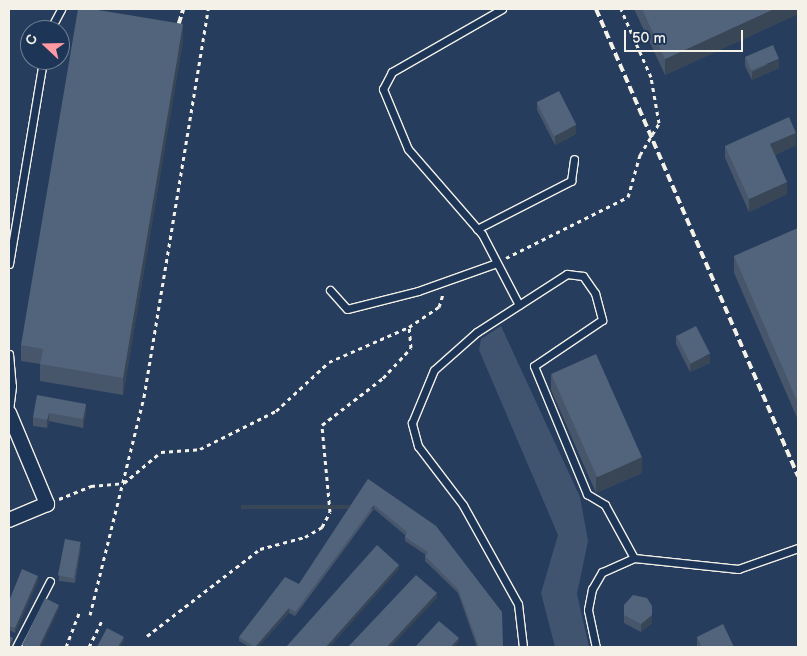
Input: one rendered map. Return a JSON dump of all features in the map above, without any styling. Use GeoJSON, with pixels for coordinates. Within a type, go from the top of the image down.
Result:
{"type":"FeatureCollection","features":[{"type":"Feature","properties":{"kind":"street"},"geometry":{"type":"LineString","coordinates":[[9,412],[47,504],[9,520]]}},
{"type":"Feature","properties":{"kind":"lane"},"geometry":{"type":"LineString","coordinates":[[502,9],[392,72],[383,89],[408,149],[477,229],[494,264],[519,305]]}},
{"type":"Feature","properties":{"kind":"lane"},"geometry":{"type":"LineString","coordinates":[[9,264],[41,70]]}},
{"type":"Feature","properties":{"kind":"lane"},"geometry":{"type":"LineString","coordinates":[[477,229],[571,181],[574,159]]}},
{"type":"Feature","properties":{"kind":"lane"},"geometry":{"type":"LineString","coordinates":[[330,290],[347,309],[446,281],[494,264]]}},
{"type":"Feature","properties":{"kind":"lane"},"geometry":{"type":"LineString","coordinates":[[523,647],[518,604],[463,505],[418,446],[412,423],[434,370],[477,332],[567,274],[583,276],[595,293],[602,320],[534,366],[587,494],[605,505],[634,558]]}},
{"type":"Feature","properties":{"kind":"lane"},"geometry":{"type":"LineString","coordinates":[[9,354],[12,386],[9,412]]}},
{"type":"Feature","properties":{"kind":"lane"},"geometry":{"type":"LineString","coordinates":[[596,647],[588,610],[592,589],[602,572],[634,558],[738,569],[798,548]]}},
{"type":"Feature","properties":{"kind":"lane"},"geometry":{"type":"LineString","coordinates":[[16,647],[50,581]]}},
{"type":"Feature","properties":{"kind":"path"},"geometry":{"type":"LineString","coordinates":[[90,615],[144,397],[208,9]]}},
{"type":"Feature","properties":{"kind":"path"},"geometry":{"type":"LineString","coordinates":[[494,264],[628,197],[640,155],[659,123],[652,77],[621,9]]}},
{"type":"Feature","properties":{"kind":"path"},"geometry":{"type":"LineString","coordinates":[[47,504],[91,486],[124,483],[161,452],[208,445],[276,411],[329,362],[410,327],[439,307],[446,281]]}},
{"type":"Feature","properties":{"kind":"path"},"geometry":{"type":"LineString","coordinates":[[147,636],[260,548],[305,537],[322,527],[330,512],[322,425],[383,378],[411,348],[410,327]]}},
{"type":"Feature","properties":{"kind":"path"},"geometry":{"type":"LineString","coordinates":[[66,647],[80,611]]}},
{"type":"Feature","properties":{"kind":"path"},"geometry":{"type":"LineString","coordinates":[[89,647],[102,620]]}},
{"type":"Feature","properties":{"kind":"shaded area"},"geometry":{"type":"Polygon","coordinates":[[[501,326],[580,497],[588,541],[577,594],[589,647],[555,647],[541,593],[558,535],[479,350],[481,339],[501,326]]]}},
{"type":"Feature","properties":{"kind":"building"},"geometry":{"type":"Polygon","coordinates":[[[78,9],[92,9],[183,24],[123,378],[40,364],[43,349],[21,345],[68,70],[70,70],[70,56],[78,9]]]}},
{"type":"Feature","properties":{"kind":"building"},"geometry":{"type":"Polygon","coordinates":[[[642,9],[774,9],[665,59],[642,9]]]}},
{"type":"Feature","properties":{"kind":"building"},"geometry":{"type":"Polygon","coordinates":[[[773,45],[779,59],[751,71],[745,57],[773,45]]]}},
{"type":"Feature","properties":{"kind":"building"},"geometry":{"type":"Polygon","coordinates":[[[559,91],[576,125],[554,136],[537,102],[559,91]]]}},
{"type":"Feature","properties":{"kind":"building"},"geometry":{"type":"Polygon","coordinates":[[[789,117],[796,133],[770,144],[787,182],[749,199],[725,146],[789,117]]]}},
{"type":"Feature","properties":{"kind":"building"},"geometry":{"type":"Polygon","coordinates":[[[798,228],[798,403],[734,256],[798,228]]]}},
{"type":"Feature","properties":{"kind":"building"},"geometry":{"type":"Polygon","coordinates":[[[696,326],[710,354],[690,364],[676,336],[696,326]]]}},
{"type":"Feature","properties":{"kind":"building"},"geometry":{"type":"Polygon","coordinates":[[[596,354],[642,457],[597,477],[551,374],[596,354]]]}},
{"type":"Feature","properties":{"kind":"building"},"geometry":{"type":"Polygon","coordinates":[[[37,395],[86,404],[83,419],[49,413],[47,420],[33,417],[37,395]]]}},
{"type":"Feature","properties":{"kind":"building"},"geometry":{"type":"Polygon","coordinates":[[[368,479],[436,526],[502,612],[503,647],[479,647],[458,589],[425,556],[428,552],[405,537],[407,532],[374,505],[295,612],[289,608],[255,647],[239,637],[285,577],[299,584],[368,479]]]}},
{"type":"Feature","properties":{"kind":"building"},"geometry":{"type":"Polygon","coordinates":[[[65,539],[81,542],[74,578],[58,575],[65,539]]]}},
{"type":"Feature","properties":{"kind":"building"},"geometry":{"type":"Polygon","coordinates":[[[377,545],[399,565],[326,647],[286,647],[377,545]]]}},
{"type":"Feature","properties":{"kind":"building"},"geometry":{"type":"Polygon","coordinates":[[[22,569],[38,576],[15,628],[9,626],[9,601],[22,569]]]}},
{"type":"Feature","properties":{"kind":"building"},"geometry":{"type":"Polygon","coordinates":[[[416,575],[437,593],[387,647],[348,647],[416,575]]]}},
{"type":"Feature","properties":{"kind":"building"},"geometry":{"type":"Polygon","coordinates":[[[633,595],[647,598],[652,606],[652,615],[641,624],[624,615],[624,605],[633,595]]]}},
{"type":"Feature","properties":{"kind":"building"},"geometry":{"type":"Polygon","coordinates":[[[45,598],[59,605],[39,647],[22,645],[45,598]]]}},
{"type":"Feature","properties":{"kind":"building"},"geometry":{"type":"Polygon","coordinates":[[[439,621],[459,638],[451,647],[415,647],[439,621]]]}},
{"type":"Feature","properties":{"kind":"building"},"geometry":{"type":"Polygon","coordinates":[[[723,624],[734,647],[702,647],[697,637],[723,624]]]}},
{"type":"Feature","properties":{"kind":"building"},"geometry":{"type":"Polygon","coordinates":[[[107,628],[124,637],[118,647],[97,647],[107,628]]]}},
{"type":"Feature","properties":{"kind":"building"},"geometry":{"type":"Polygon","coordinates":[[[9,636],[13,638],[9,647],[9,636]]]}},
{"type":"Feature","properties":{"kind":"railway"},"geometry":{"type":"LineString","coordinates":[[175,36],[183,9]]}},
{"type":"Feature","properties":{"kind":"railway"},"geometry":{"type":"LineString","coordinates":[[596,9],[798,476]]}}]}
